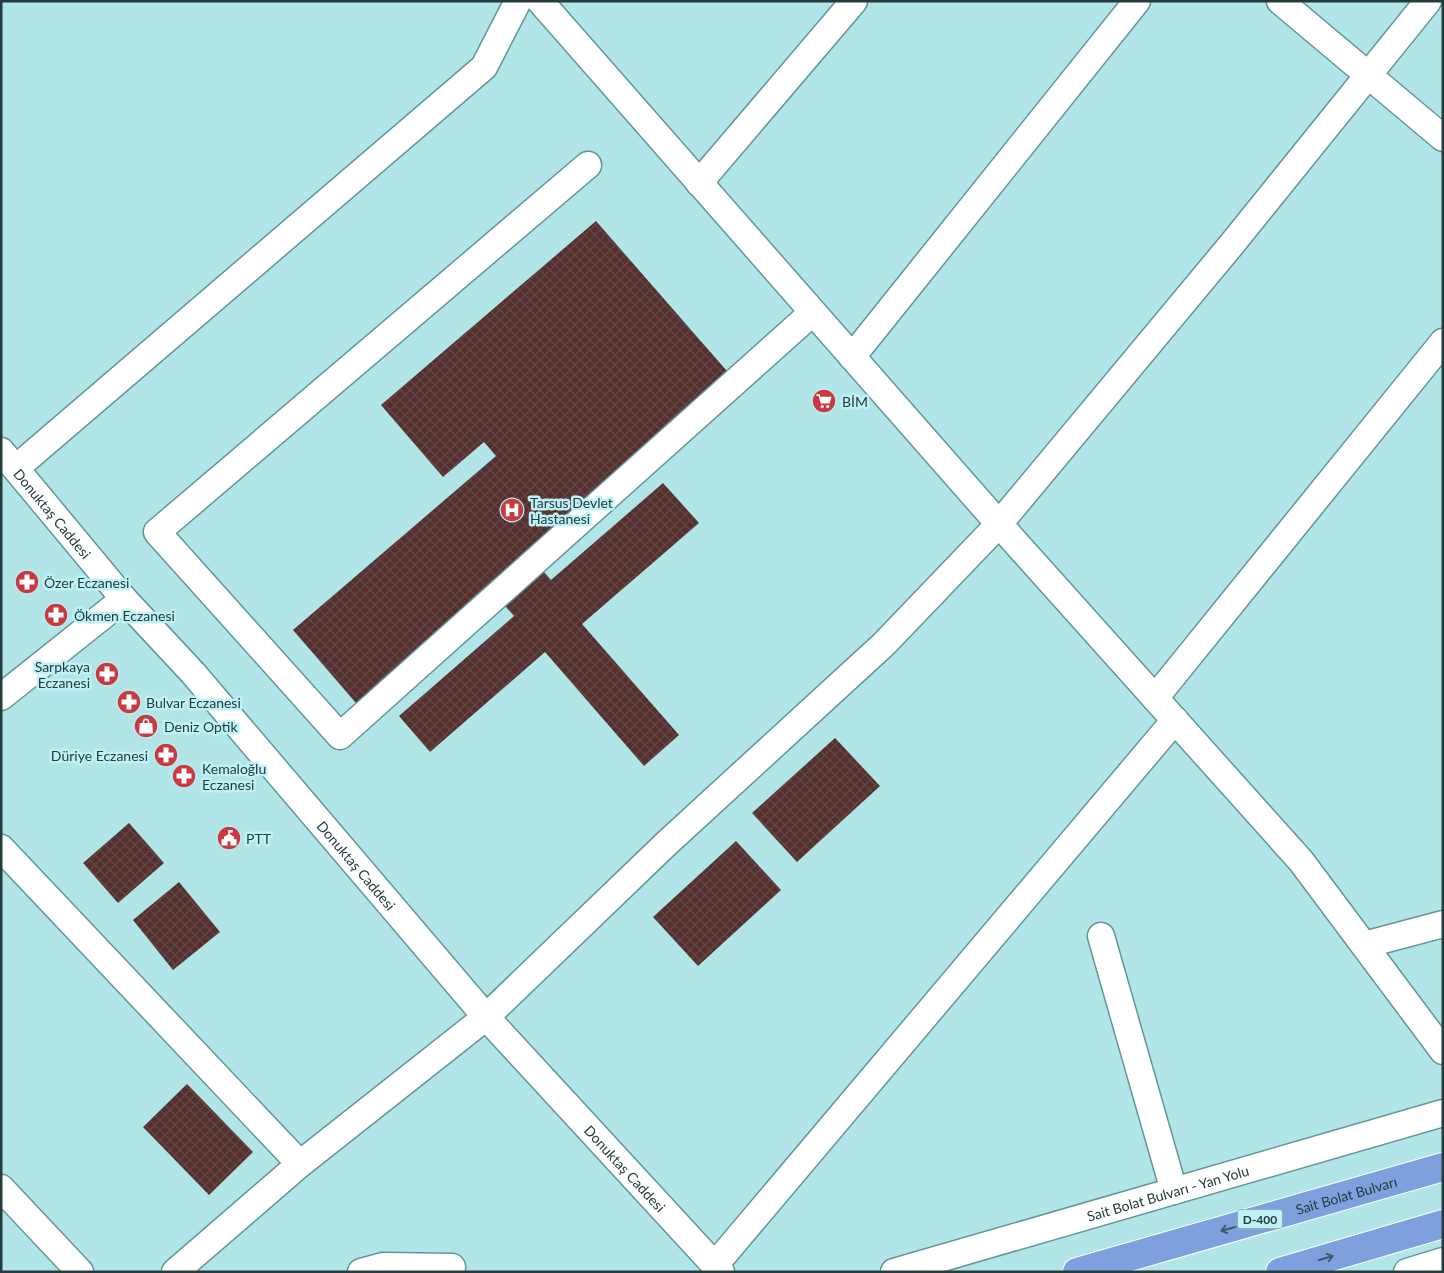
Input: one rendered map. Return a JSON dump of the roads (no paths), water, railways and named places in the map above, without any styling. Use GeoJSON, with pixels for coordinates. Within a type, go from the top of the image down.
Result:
{"type":"FeatureCollection","features":[{"type":"Feature","properties":{"kind":"highway","name":"Sait Bolat Bulvarı"},"geometry":{"type":"LineString","coordinates":[[1077,1272],[1443,1167]]}},
{"type":"Feature","properties":{"kind":"highway"},"geometry":{"type":"LineString","coordinates":[[1280,1272],[1443,1224]]}},
{"type":"Feature","properties":{"kind":"street"},"geometry":{"type":"LineString","coordinates":[[9,460],[484,67],[518,1]]}},
{"type":"Feature","properties":{"kind":"street"},"geometry":{"type":"LineString","coordinates":[[540,1],[999,524],[1301,861],[1443,1051]]}},
{"type":"Feature","properties":{"kind":"street"},"geometry":{"type":"LineString","coordinates":[[699,183],[854,1]]}},
{"type":"Feature","properties":{"kind":"street"},"geometry":{"type":"LineString","coordinates":[[852,357],[1137,1]]}},
{"type":"Feature","properties":{"kind":"street"},"geometry":{"type":"LineString","coordinates":[[1280,1],[1443,138]]}},
{"type":"Feature","properties":{"kind":"street"},"geometry":{"type":"LineString","coordinates":[[175,1272],[300,1164],[486,1017],[667,843],[884,644],[999,524],[1232,244],[1428,1]]}},
{"type":"Feature","properties":{"kind":"street"},"geometry":{"type":"LineString","coordinates":[[588,165],[157,532],[340,736],[812,312]]}},
{"type":"Feature","properties":{"kind":"street"},"geometry":{"type":"LineString","coordinates":[[1155,698],[1443,342]]}},
{"type":"Feature","properties":{"kind":"street","name":"Donuktaş Caddesi"},"geometry":{"type":"LineString","coordinates":[[9,460],[124,598],[193,673],[486,1017],[718,1268]]}},
{"type":"Feature","properties":{"kind":"street"},"geometry":{"type":"LineString","coordinates":[[1,697],[124,598]]}},
{"type":"Feature","properties":{"kind":"street"},"geometry":{"type":"LineString","coordinates":[[718,1268],[1175,720]]}},
{"type":"Feature","properties":{"kind":"street"},"geometry":{"type":"LineString","coordinates":[[1,848],[300,1164]]}},
{"type":"Feature","properties":{"kind":"street"},"geometry":{"type":"LineString","coordinates":[[1364,945],[1443,924]]}},
{"type":"Feature","properties":{"kind":"street"},"geometry":{"type":"LineString","coordinates":[[1101,936],[1174,1191]]}},
{"type":"Feature","properties":{"kind":"street","name":"Sait Bolat Bulvarı - Yan Yolu"},"geometry":{"type":"LineString","coordinates":[[894,1272],[1443,1113]]}},
{"type":"Feature","properties":{"kind":"street"},"geometry":{"type":"LineString","coordinates":[[1,1188],[80,1272]]}},
{"type":"Feature","properties":{"kind":"street"},"geometry":{"type":"LineString","coordinates":[[1407,1272],[1443,1261]]}},
{"type":"Feature","properties":{"kind":"street"},"geometry":{"type":"LineString","coordinates":[[361,1272],[383,1266],[452,1267]]}},
{"type":"Feature","properties":{"kind":"place","name":"BİM"},"geometry":{"type":"Point","coordinates":[824,401]}},
{"type":"Feature","properties":{"kind":"place","name":"Tarsus Devlet Hastanesi"},"geometry":{"type":"Point","coordinates":[512,510]}},
{"type":"Feature","properties":{"kind":"place","name":"Özer Eczanesi"},"geometry":{"type":"Point","coordinates":[27,582]}},
{"type":"Feature","properties":{"kind":"place","name":"Ökmen Eczanesi"},"geometry":{"type":"Point","coordinates":[56,615]}},
{"type":"Feature","properties":{"kind":"place","name":"Sarpkaya Eczanesi"},"geometry":{"type":"Point","coordinates":[107,674]}},
{"type":"Feature","properties":{"kind":"place","name":"Bulvar Eczanesi"},"geometry":{"type":"Point","coordinates":[129,702]}},
{"type":"Feature","properties":{"kind":"place","name":"Deniz Optik"},"geometry":{"type":"Point","coordinates":[146,726]}},
{"type":"Feature","properties":{"kind":"place","name":"Düriye Eczanesi"},"geometry":{"type":"Point","coordinates":[166,755]}},
{"type":"Feature","properties":{"kind":"place","name":"Kemaloğlu Eczanesi"},"geometry":{"type":"Point","coordinates":[184,776]}},
{"type":"Feature","properties":{"kind":"place","name":"PTT"},"geometry":{"type":"Point","coordinates":[229,838]}}]}
